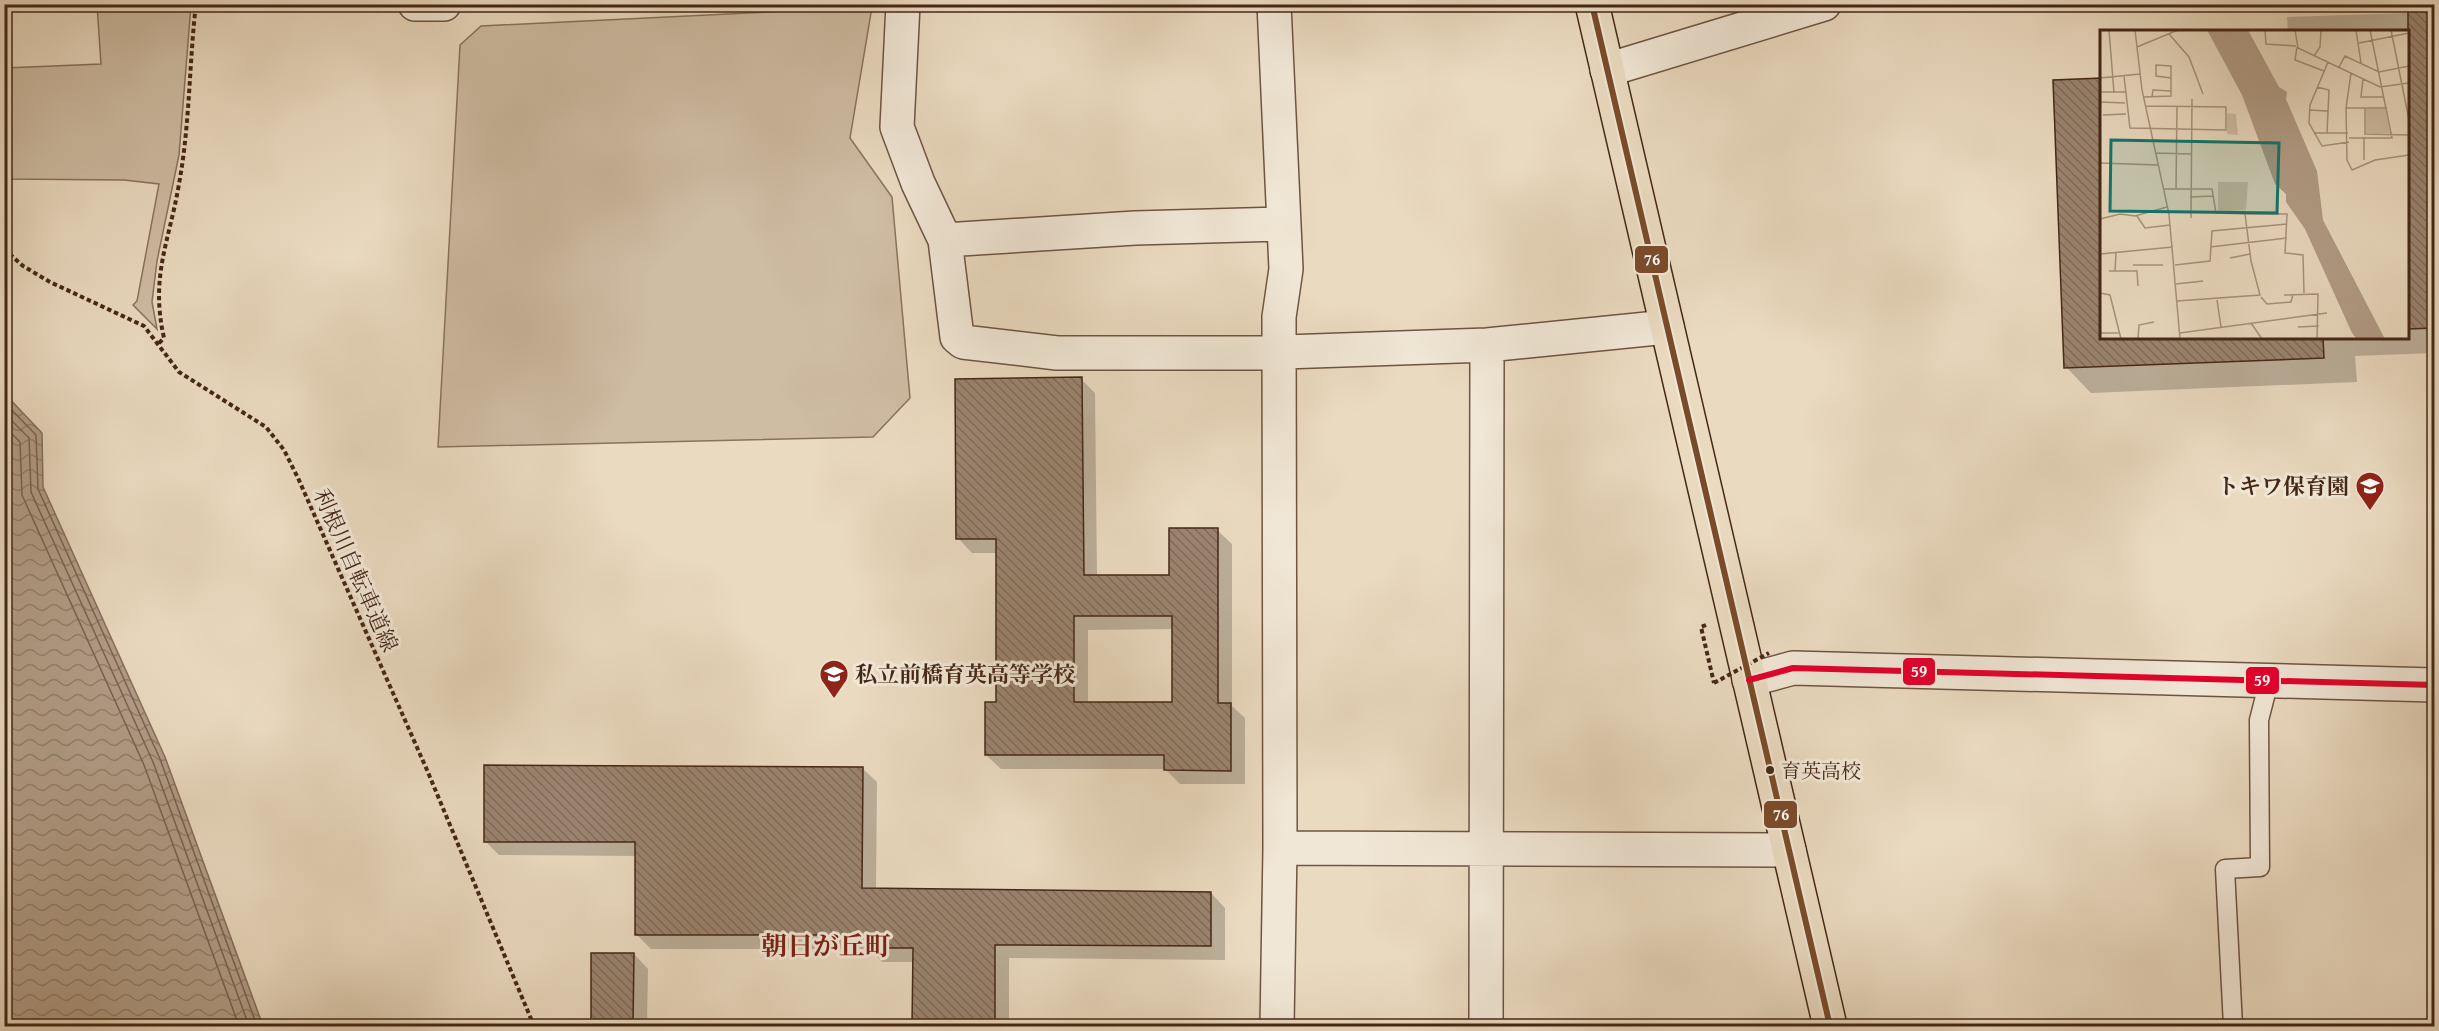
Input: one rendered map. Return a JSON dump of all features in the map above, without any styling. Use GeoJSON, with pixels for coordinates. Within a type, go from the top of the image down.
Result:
{"type":"FeatureCollection","features":[{"type":"Feature","properties":{"kind":"main road"},"geometry":{"type":"LineString","coordinates":[[1592,4],[1830,1026]]}},
{"type":"Feature","properties":{"kind":"street"},"geometry":{"type":"LineString","coordinates":[[415,4],[444,4]]}},
{"type":"Feature","properties":{"kind":"street"},"geometry":{"type":"LineString","coordinates":[[903,4],[897,127],[918,183],[945,240],[957,337],[963,342],[1057,353],[1256,353],[1279,350],[1487,345],[1666,327]]}},
{"type":"Feature","properties":{"kind":"street"},"geometry":{"type":"LineString","coordinates":[[1274,4],[1282,224],[1286,269],[1279,317],[1280,848],[1277,1026]]}},
{"type":"Feature","properties":{"kind":"street"},"geometry":{"type":"LineString","coordinates":[[1607,70],[1824,4]]}},
{"type":"Feature","properties":{"kind":"street"},"geometry":{"type":"LineString","coordinates":[[945,240],[1135,228],[1282,224]]}},
{"type":"Feature","properties":{"kind":"street"},"geometry":{"type":"LineString","coordinates":[[1486,1026],[1487,345]]}},
{"type":"Feature","properties":{"kind":"street"},"geometry":{"type":"LineString","coordinates":[[1749,680],[1793,668],[2434,685]]}},
{"type":"Feature","properties":{"kind":"street"},"geometry":{"type":"LineString","coordinates":[[1280,848],[1789,850]]}},
{"type":"Feature","properties":{"kind":"lane"},"geometry":{"type":"LineString","coordinates":[[2233,1026],[2224,869],[2260,867],[2259,720],[2268,681]]}},
{"type":"Feature","properties":{"kind":"path"},"geometry":{"type":"LineString","coordinates":[[159,343],[164,338],[157,301],[161,265],[179,186],[190,103],[196,4]]}},
{"type":"Feature","properties":{"kind":"path","name":"利根川自転車道線"},"geometry":{"type":"LineString","coordinates":[[4,249],[23,266],[50,282],[144,326],[179,372],[266,427],[284,450],[427,770],[534,1026]]}},
{"type":"Feature","properties":{"kind":"path"},"geometry":{"type":"LineString","coordinates":[[1701,627],[1714,683],[1769,653]]}},
{"type":"Feature","properties":{"kind":"shaded area"},"geometry":{"type":"Polygon","coordinates":[[[97,5],[191,5],[179,155],[157,261],[152,302],[157,329],[133,305],[137,301],[159,184],[124,180],[5,179],[5,68],[101,64],[97,5]]]}},
{"type":"Feature","properties":{"kind":"shaded area"},"geometry":{"type":"Polygon","coordinates":[[[872,7],[850,138],[892,197],[910,398],[873,437],[438,447],[460,45],[481,26],[872,7]]]}},
{"type":"Feature","properties":{"kind":"water"},"geometry":{"type":"Polygon","coordinates":[[[4,393],[42,433],[43,487],[165,757],[263,1026],[5,1026],[4,393]]]}},
{"type":"Feature","properties":{"kind":"building"},"geometry":{"type":"Polygon","coordinates":[[[2434,10],[2434,328],[2409,329],[2408,11],[2434,10]]]}},
{"type":"Feature","properties":{"kind":"building"},"geometry":{"type":"Polygon","coordinates":[[[2100,78],[2100,339],[2323,339],[2324,358],[2064,368],[2053,80],[2100,78]]]}},
{"type":"Feature","properties":{"kind":"building"},"geometry":{"type":"Polygon","coordinates":[[[1082,377],[1084,575],[1169,575],[1169,528],[1218,528],[1218,703],[1231,703],[1231,771],[1164,770],[1164,755],[985,755],[985,702],[996,702],[996,539],[956,539],[955,379],[1082,377]],[[1074,616],[1074,702],[1172,702],[1172,616],[1074,616]]]}},
{"type":"Feature","properties":{"kind":"building"},"geometry":{"type":"Polygon","coordinates":[[[484,765],[863,767],[862,888],[1211,892],[1211,946],[995,945],[995,1026],[912,1026],[913,948],[867,948],[867,935],[635,935],[635,842],[484,842],[484,765]]]}},
{"type":"Feature","properties":{"kind":"building"},"geometry":{"type":"Polygon","coordinates":[[[591,953],[634,953],[633,1026],[591,1026],[591,953]]]}},
{"type":"Feature","properties":{"kind":"transit line","name":"76"},"geometry":{"type":"LineString","coordinates":[[1592,4],[1830,1026]]}},
{"type":"Feature","properties":{"kind":"transit line","name":"59"},"geometry":{"type":"LineString","coordinates":[[1749,680],[1793,668],[2434,685]]}},
{"type":"Feature","properties":{"kind":"place","name":"トキワ保育園"},"geometry":{"type":"Point","coordinates":[2370,512]}},
{"type":"Feature","properties":{"kind":"place","name":"私立前橋育英高等学校"},"geometry":{"type":"Point","coordinates":[834,700]}},
{"type":"Feature","properties":{"kind":"place","name":"育英高校"},"geometry":{"type":"Point","coordinates":[1770,770]}},
{"type":"Feature","properties":{"kind":"district","name":"朝日が丘町"},"geometry":{"type":"Point","coordinates":[826,945]}}]}
